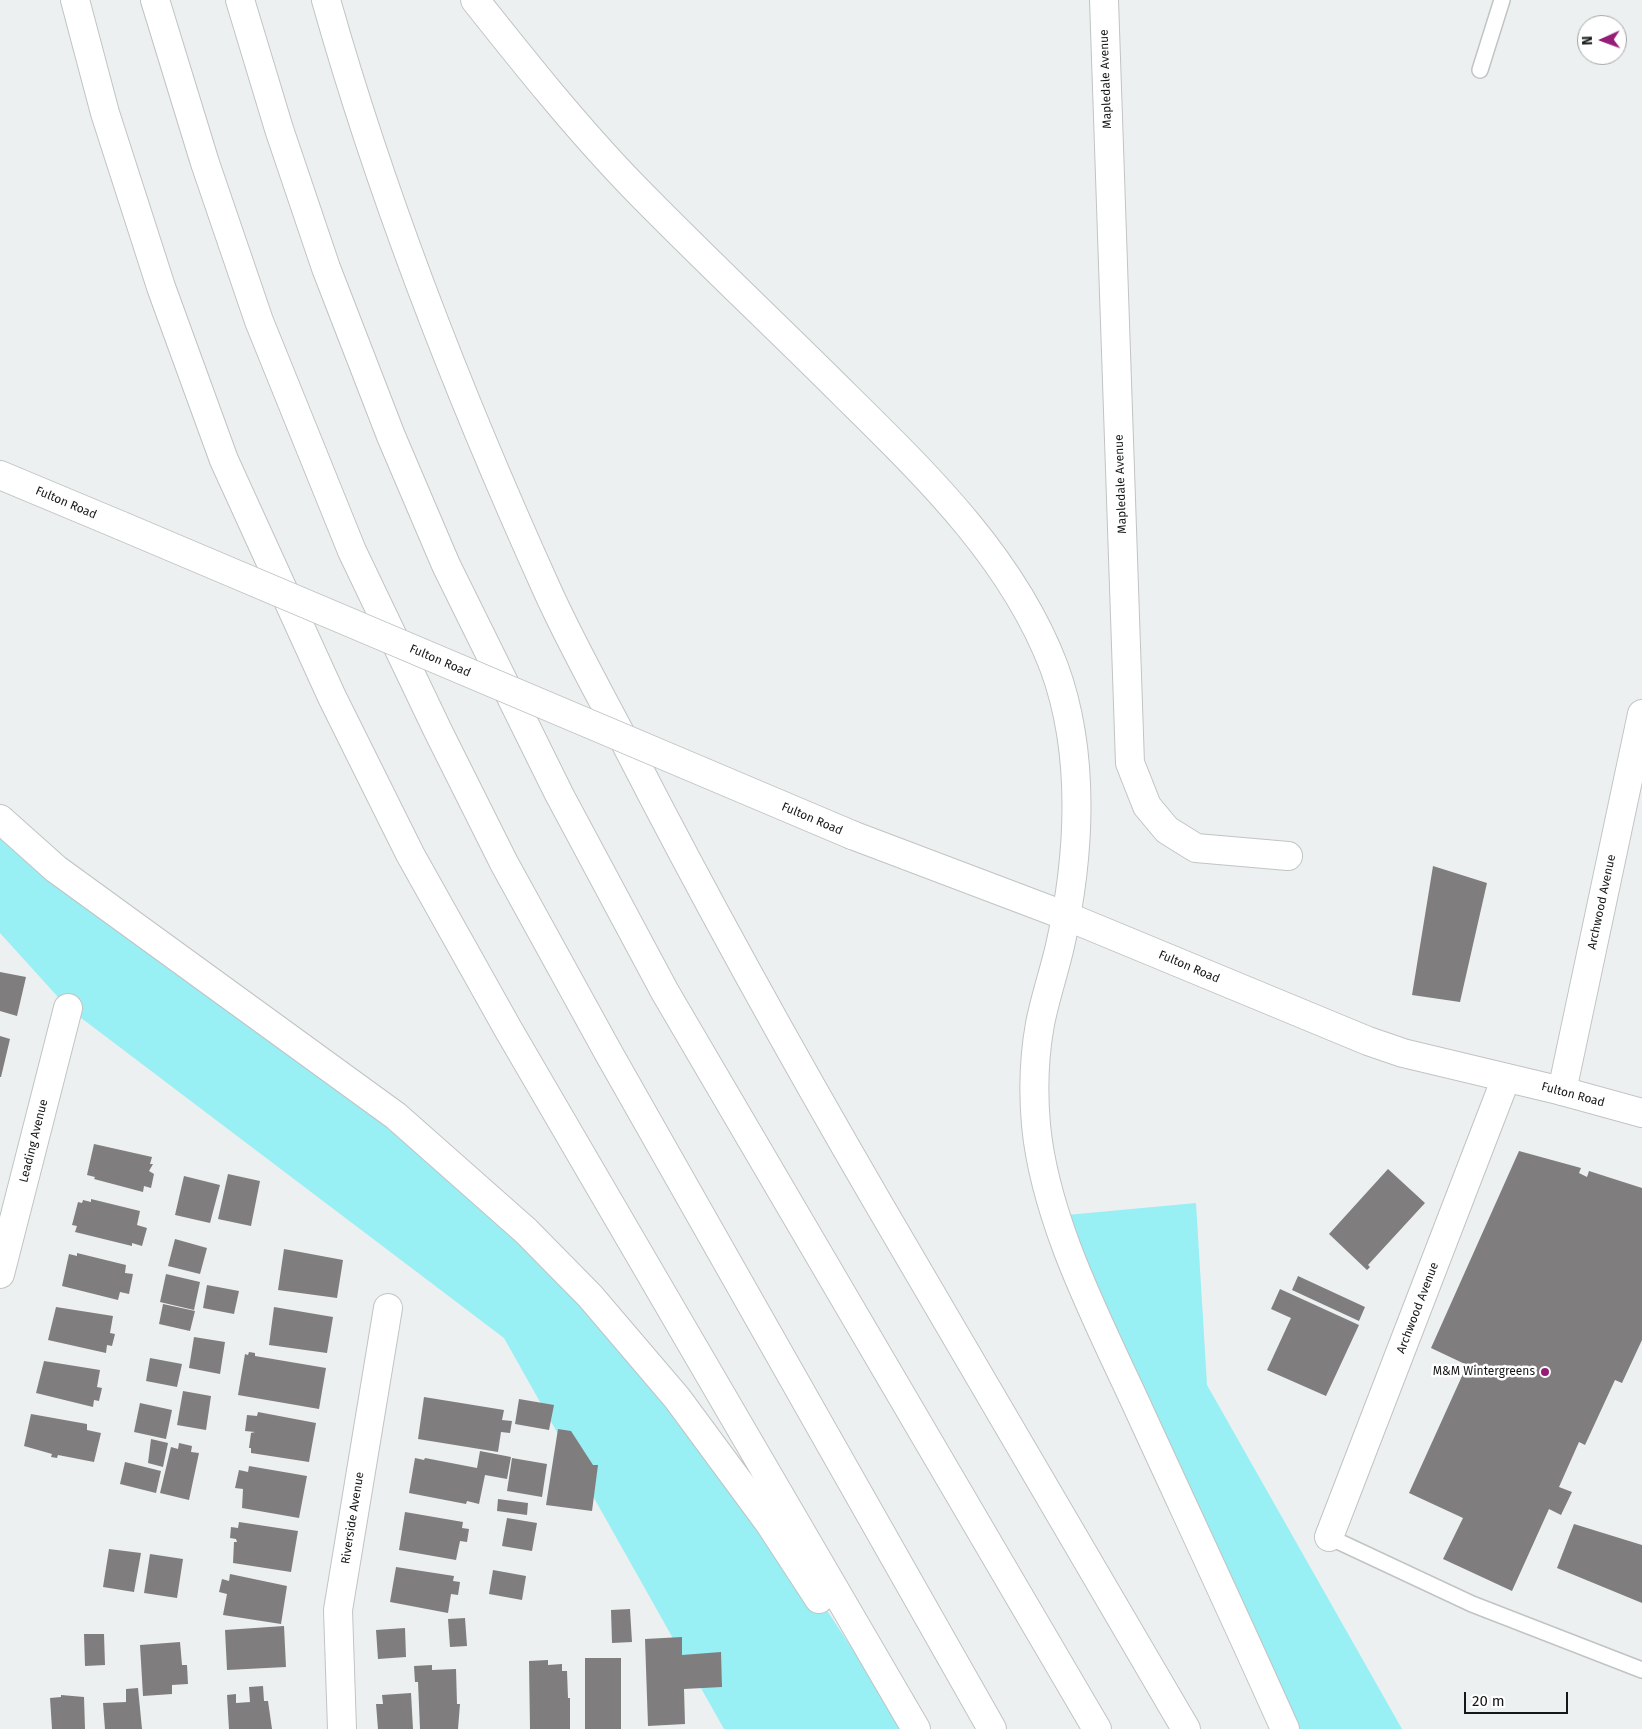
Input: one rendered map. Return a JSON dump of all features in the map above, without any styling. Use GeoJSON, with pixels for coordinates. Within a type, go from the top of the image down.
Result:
{"type":"FeatureCollection","features":[{"type":"Feature","properties":{"kind":"main road"},"geometry":{"type":"LineString","coordinates":[[74,0],[105,113],[158,278],[221,451],[332,697],[410,854],[508,1030],[916,1729]]}},
{"type":"Feature","properties":{"kind":"main road"},"geometry":{"type":"LineString","coordinates":[[155,0],[205,163],[259,321],[352,551],[434,722],[504,862],[585,1009],[992,1729]]}},
{"type":"Feature","properties":{"kind":"main road"},"geometry":{"type":"LineString","coordinates":[[240,0],[279,129],[323,259],[391,436],[446,565],[554,785],[665,992],[1097,1729]]}},
{"type":"Feature","properties":{"kind":"main road"},"geometry":{"type":"LineString","coordinates":[[326,0],[345,69],[408,250],[463,394],[550,595],[674,838],[805,1078],[1033,1471],[1186,1729]]}},
{"type":"Feature","properties":{"kind":"main road"},"geometry":{"type":"LineString","coordinates":[[475,0],[528,66],[629,182],[932,481],[1003,570],[1031,618],[1050,659],[1066,710],[1073,756],[1076,824],[1066,916],[1040,1023],[1034,1071],[1036,1126],[1044,1172],[1056,1216],[1088,1300],[1285,1729]]}},
{"type":"Feature","properties":{"kind":"main road","name":"Mapledale Avenue"},"geometry":{"type":"LineString","coordinates":[[1104,0],[1130,763],[1147,806],[1166,830],[1196,848],[1288,856]]}},
{"type":"Feature","properties":{"kind":"main road","name":"Fulton Road"},"geometry":{"type":"LineString","coordinates":[[0,475],[852,835],[1066,916],[1368,1041],[1403,1053],[1562,1091],[1642,1113]]}},
{"type":"Feature","properties":{"kind":"main road","name":"Archwood Avenue"},"geometry":{"type":"LineString","coordinates":[[1562,1091],[1642,714]]}},
{"type":"Feature","properties":{"kind":"main road"},"geometry":{"type":"LineString","coordinates":[[0,818],[56,869],[396,1116],[526,1231],[590,1296],[677,1398],[770,1524],[905,1729]]}},
{"type":"Feature","properties":{"kind":"main road","name":"Leading Avenue"},"geometry":{"type":"LineString","coordinates":[[0,1274],[68,1008]]}},
{"type":"Feature","properties":{"kind":"main road","name":"Archwood Avenue"},"geometry":{"type":"LineString","coordinates":[[1329,1537],[1506,1078]]}},
{"type":"Feature","properties":{"kind":"main road","name":"Riverside Avenue"},"geometry":{"type":"LineString","coordinates":[[342,1729],[338,1610],[388,1308]]}},
{"type":"Feature","properties":{"kind":"lane"},"geometry":{"type":"LineString","coordinates":[[1480,70],[1502,0]]}},
{"type":"Feature","properties":{"kind":"lane"},"geometry":{"type":"LineString","coordinates":[[1329,1537],[1472,1604],[1642,1670]]}},
{"type":"Feature","properties":{"kind":"shaded area"},"geometry":{"type":"Polygon","coordinates":[[[0,819],[526,1231],[770,1524],[905,1729],[724,1729],[504,1338],[68,1008],[0,933],[0,819]]]}},
{"type":"Feature","properties":{"kind":"shaded area"},"geometry":{"type":"Polygon","coordinates":[[[1196,1203],[1207,1385],[1402,1729],[1285,1729],[1056,1216],[1196,1203]]]}},
{"type":"Feature","properties":{"kind":"building"},"geometry":{"type":"Polygon","coordinates":[[[1433,866],[1487,883],[1460,1002],[1412,995],[1433,866]]]}},
{"type":"Feature","properties":{"kind":"building"},"geometry":{"type":"Polygon","coordinates":[[[0,972],[26,977],[17,1016],[0,1011],[0,972]]]}},
{"type":"Feature","properties":{"kind":"building"},"geometry":{"type":"Polygon","coordinates":[[[0,1036],[10,1039],[1,1077],[0,1077],[0,1036]]]}},
{"type":"Feature","properties":{"kind":"building"},"geometry":{"type":"Polygon","coordinates":[[[94,1144],[152,1157],[150,1164],[153,1164],[149,1171],[154,1174],[151,1188],[144,1186],[143,1192],[94,1179],[95,1177],[87,1175],[94,1144]]]}},
{"type":"Feature","properties":{"kind":"building","name":"M&M Wintergreens"},"geometry":{"type":"Polygon","coordinates":[[[1519,1151],[1581,1168],[1579,1173],[1587,1177],[1589,1171],[1642,1188],[1642,1340],[1622,1383],[1615,1380],[1585,1445],[1579,1442],[1559,1487],[1572,1492],[1561,1515],[1549,1509],[1512,1591],[1443,1559],[1463,1518],[1409,1493],[1467,1365],[1431,1348],[1519,1151]]]}},
{"type":"Feature","properties":{"kind":"building"},"geometry":{"type":"Polygon","coordinates":[[[1388,1169],[1425,1203],[1368,1265],[1370,1267],[1367,1270],[1329,1234],[1388,1169]]]}},
{"type":"Feature","properties":{"kind":"building"},"geometry":{"type":"Polygon","coordinates":[[[228,1174],[260,1181],[251,1226],[218,1219],[228,1174]]]}},
{"type":"Feature","properties":{"kind":"building"},"geometry":{"type":"Polygon","coordinates":[[[184,1176],[220,1185],[210,1223],[175,1215],[184,1176]]]}},
{"type":"Feature","properties":{"kind":"building"},"geometry":{"type":"Polygon","coordinates":[[[91,1199],[140,1211],[137,1225],[147,1228],[142,1246],[132,1243],[132,1246],[75,1232],[77,1226],[72,1225],[78,1202],[82,1203],[83,1200],[91,1202],[91,1199]]]}},
{"type":"Feature","properties":{"kind":"building"},"geometry":{"type":"Polygon","coordinates":[[[175,1239],[207,1248],[200,1274],[168,1266],[175,1239]]]}},
{"type":"Feature","properties":{"kind":"building"},"geometry":{"type":"Polygon","coordinates":[[[284,1249],[343,1260],[337,1298],[278,1290],[284,1249]]]}},
{"type":"Feature","properties":{"kind":"building"},"geometry":{"type":"Polygon","coordinates":[[[77,1253],[126,1265],[125,1273],[133,1274],[129,1294],[120,1292],[118,1300],[62,1286],[69,1254],[77,1256],[77,1253]]]}},
{"type":"Feature","properties":{"kind":"building"},"geometry":{"type":"Polygon","coordinates":[[[166,1274],[200,1282],[194,1310],[160,1302],[166,1274]]]}},
{"type":"Feature","properties":{"kind":"building"},"geometry":{"type":"Polygon","coordinates":[[[1298,1276],[1365,1307],[1359,1321],[1292,1290],[1298,1276]]]}},
{"type":"Feature","properties":{"kind":"building"},"geometry":{"type":"Polygon","coordinates":[[[207,1285],[239,1291],[234,1314],[203,1308],[207,1285]]]}},
{"type":"Feature","properties":{"kind":"building"},"geometry":{"type":"Polygon","coordinates":[[[1280,1289],[1359,1325],[1326,1396],[1267,1370],[1291,1318],[1271,1309],[1280,1289]]]}},
{"type":"Feature","properties":{"kind":"building"},"geometry":{"type":"Polygon","coordinates":[[[163,1304],[195,1311],[190,1331],[159,1324],[163,1304]]]}},
{"type":"Feature","properties":{"kind":"building"},"geometry":{"type":"Polygon","coordinates":[[[56,1307],[113,1316],[110,1333],[115,1334],[112,1346],[107,1345],[106,1353],[48,1340],[56,1307]]]}},
{"type":"Feature","properties":{"kind":"building"},"geometry":{"type":"Polygon","coordinates":[[[274,1307],[333,1317],[327,1353],[269,1345],[274,1307]]]}},
{"type":"Feature","properties":{"kind":"building"},"geometry":{"type":"Polygon","coordinates":[[[194,1337],[225,1342],[220,1374],[189,1368],[194,1337]]]}},
{"type":"Feature","properties":{"kind":"building"},"geometry":{"type":"Polygon","coordinates":[[[249,1352],[255,1353],[255,1356],[326,1368],[319,1409],[238,1395],[245,1354],[248,1355],[249,1352]]]}},
{"type":"Feature","properties":{"kind":"building"},"geometry":{"type":"Polygon","coordinates":[[[150,1358],[182,1364],[177,1387],[146,1381],[150,1358]]]}},
{"type":"Feature","properties":{"kind":"building"},"geometry":{"type":"Polygon","coordinates":[[[44,1361],[100,1370],[97,1387],[102,1388],[99,1401],[94,1400],[93,1407],[36,1393],[44,1361]]]}},
{"type":"Feature","properties":{"kind":"building"},"geometry":{"type":"Polygon","coordinates":[[[183,1391],[211,1396],[206,1430],[177,1425],[183,1391]]]}},
{"type":"Feature","properties":{"kind":"building"},"geometry":{"type":"Polygon","coordinates":[[[424,1397],[504,1410],[502,1420],[512,1421],[510,1433],[501,1432],[498,1452],[418,1439],[424,1397]]]}},
{"type":"Feature","properties":{"kind":"building"},"geometry":{"type":"Polygon","coordinates":[[[519,1399],[554,1405],[549,1430],[515,1424],[519,1399]]]}},
{"type":"Feature","properties":{"kind":"building"},"geometry":{"type":"Polygon","coordinates":[[[140,1403],[172,1410],[166,1439],[134,1432],[140,1403]]]}},
{"type":"Feature","properties":{"kind":"building"},"geometry":{"type":"Polygon","coordinates":[[[258,1412],[316,1423],[309,1462],[251,1453],[251,1448],[249,1448],[251,1433],[255,1432],[245,1431],[247,1415],[257,1416],[258,1412]]]}},
{"type":"Feature","properties":{"kind":"building"},"geometry":{"type":"Polygon","coordinates":[[[31,1414],[87,1424],[87,1430],[101,1433],[94,1462],[58,1455],[57,1458],[51,1457],[52,1454],[24,1446],[31,1414]]]}},
{"type":"Feature","properties":{"kind":"building"},"geometry":{"type":"Polygon","coordinates":[[[558,1429],[571,1431],[593,1465],[598,1465],[592,1511],[546,1505],[558,1429]]]}},
{"type":"Feature","properties":{"kind":"building"},"geometry":{"type":"Polygon","coordinates":[[[151,1439],[168,1443],[163,1467],[148,1463],[151,1439]]]}},
{"type":"Feature","properties":{"kind":"building"},"geometry":{"type":"Polygon","coordinates":[[[179,1443],[192,1446],[191,1452],[199,1453],[189,1500],[160,1493],[171,1447],[178,1449],[179,1443]]]}},
{"type":"Feature","properties":{"kind":"building"},"geometry":{"type":"Polygon","coordinates":[[[480,1451],[511,1457],[507,1479],[485,1475],[479,1504],[467,1501],[466,1504],[409,1493],[415,1458],[424,1460],[425,1458],[477,1468],[480,1451]]]}},
{"type":"Feature","properties":{"kind":"building"},"geometry":{"type":"Polygon","coordinates":[[[512,1458],[547,1464],[542,1497],[507,1491],[512,1458]]]}},
{"type":"Feature","properties":{"kind":"building"},"geometry":{"type":"Polygon","coordinates":[[[125,1462],[161,1471],[156,1493],[120,1484],[125,1462]]]}},
{"type":"Feature","properties":{"kind":"building"},"geometry":{"type":"Polygon","coordinates":[[[249,1466],[307,1476],[299,1518],[242,1508],[243,1489],[235,1488],[239,1470],[248,1472],[249,1466]]]}},
{"type":"Feature","properties":{"kind":"building"},"geometry":{"type":"Polygon","coordinates":[[[498,1499],[528,1503],[527,1515],[497,1511],[498,1499]]]}},
{"type":"Feature","properties":{"kind":"building"},"geometry":{"type":"Polygon","coordinates":[[[405,1512],[463,1522],[462,1528],[469,1529],[467,1542],[460,1541],[456,1560],[399,1550],[405,1512]]]}},
{"type":"Feature","properties":{"kind":"building"},"geometry":{"type":"Polygon","coordinates":[[[507,1518],[537,1523],[532,1551],[502,1546],[507,1518]]]}},
{"type":"Feature","properties":{"kind":"building"},"geometry":{"type":"Polygon","coordinates":[[[239,1522],[298,1531],[291,1572],[233,1563],[234,1542],[237,1542],[236,1539],[230,1538],[231,1527],[238,1528],[239,1522]]]}},
{"type":"Feature","properties":{"kind":"building"},"geometry":{"type":"Polygon","coordinates":[[[1574,1524],[1642,1545],[1642,1603],[1557,1568],[1574,1524]]]}},
{"type":"Feature","properties":{"kind":"building"},"geometry":{"type":"Polygon","coordinates":[[[109,1549],[141,1553],[134,1592],[103,1587],[109,1549]]]}},
{"type":"Feature","properties":{"kind":"building"},"geometry":{"type":"Polygon","coordinates":[[[150,1554],[183,1559],[177,1598],[144,1593],[150,1554]]]}},
{"type":"Feature","properties":{"kind":"building"},"geometry":{"type":"Polygon","coordinates":[[[396,1567],[454,1576],[453,1581],[460,1582],[458,1595],[451,1594],[448,1613],[390,1602],[396,1567]]]}},
{"type":"Feature","properties":{"kind":"building"},"geometry":{"type":"Polygon","coordinates":[[[493,1570],[526,1576],[522,1600],[489,1594],[493,1570]]]}},
{"type":"Feature","properties":{"kind":"building"},"geometry":{"type":"Polygon","coordinates":[[[230,1574],[287,1586],[281,1624],[223,1615],[227,1594],[219,1592],[222,1579],[229,1581],[230,1574]]]}},
{"type":"Feature","properties":{"kind":"building"},"geometry":{"type":"Polygon","coordinates":[[[630,1609],[632,1642],[612,1643],[611,1610],[630,1609]]]}},
{"type":"Feature","properties":{"kind":"building"},"geometry":{"type":"Polygon","coordinates":[[[465,1618],[467,1646],[450,1647],[448,1619],[465,1618]]]}},
{"type":"Feature","properties":{"kind":"building"},"geometry":{"type":"Polygon","coordinates":[[[284,1626],[286,1667],[227,1670],[225,1630],[284,1626]]]}},
{"type":"Feature","properties":{"kind":"building"},"geometry":{"type":"Polygon","coordinates":[[[405,1628],[406,1657],[378,1659],[376,1630],[405,1628]]]}},
{"type":"Feature","properties":{"kind":"building"},"geometry":{"type":"Polygon","coordinates":[[[84,1634],[104,1634],[105,1665],[85,1666],[84,1634]]]}},
{"type":"Feature","properties":{"kind":"building"},"geometry":{"type":"Polygon","coordinates":[[[682,1637],[682,1655],[721,1652],[722,1687],[684,1689],[685,1724],[648,1726],[645,1639],[682,1637]]]}},
{"type":"Feature","properties":{"kind":"building"},"geometry":{"type":"Polygon","coordinates":[[[180,1642],[182,1665],[187,1665],[188,1684],[172,1685],[172,1694],[143,1696],[140,1645],[180,1642]]]}},
{"type":"Feature","properties":{"kind":"building"},"geometry":{"type":"Polygon","coordinates":[[[585,1658],[621,1658],[621,1729],[585,1729],[585,1658]]]}},
{"type":"Feature","properties":{"kind":"building"},"geometry":{"type":"Polygon","coordinates":[[[548,1660],[548,1665],[562,1664],[562,1671],[567,1671],[568,1698],[570,1698],[570,1729],[530,1729],[529,1661],[548,1660]]]}},
{"type":"Feature","properties":{"kind":"building"},"geometry":{"type":"Polygon","coordinates":[[[432,1665],[432,1670],[456,1669],[457,1704],[460,1704],[458,1729],[420,1729],[418,1682],[415,1682],[414,1666],[432,1665]]]}},
{"type":"Feature","properties":{"kind":"building"},"geometry":{"type":"Polygon","coordinates":[[[263,1686],[264,1701],[268,1701],[272,1729],[229,1729],[227,1695],[236,1694],[236,1703],[250,1702],[249,1687],[263,1686]]]}},
{"type":"Feature","properties":{"kind":"building"},"geometry":{"type":"Polygon","coordinates":[[[138,1688],[142,1729],[105,1729],[103,1703],[126,1702],[126,1689],[138,1688]]]}},
{"type":"Feature","properties":{"kind":"building"},"geometry":{"type":"Polygon","coordinates":[[[411,1693],[413,1729],[378,1729],[376,1704],[383,1704],[382,1695],[411,1693]]]}},
{"type":"Feature","properties":{"kind":"building"},"geometry":{"type":"Polygon","coordinates":[[[61,1695],[84,1697],[85,1729],[52,1729],[50,1698],[61,1697],[61,1695]]]}},
{"type":"Feature","properties":{"kind":"place","name":"M&M Wintergreens"},"geometry":{"type":"Point","coordinates":[1545,1372]}}]}
